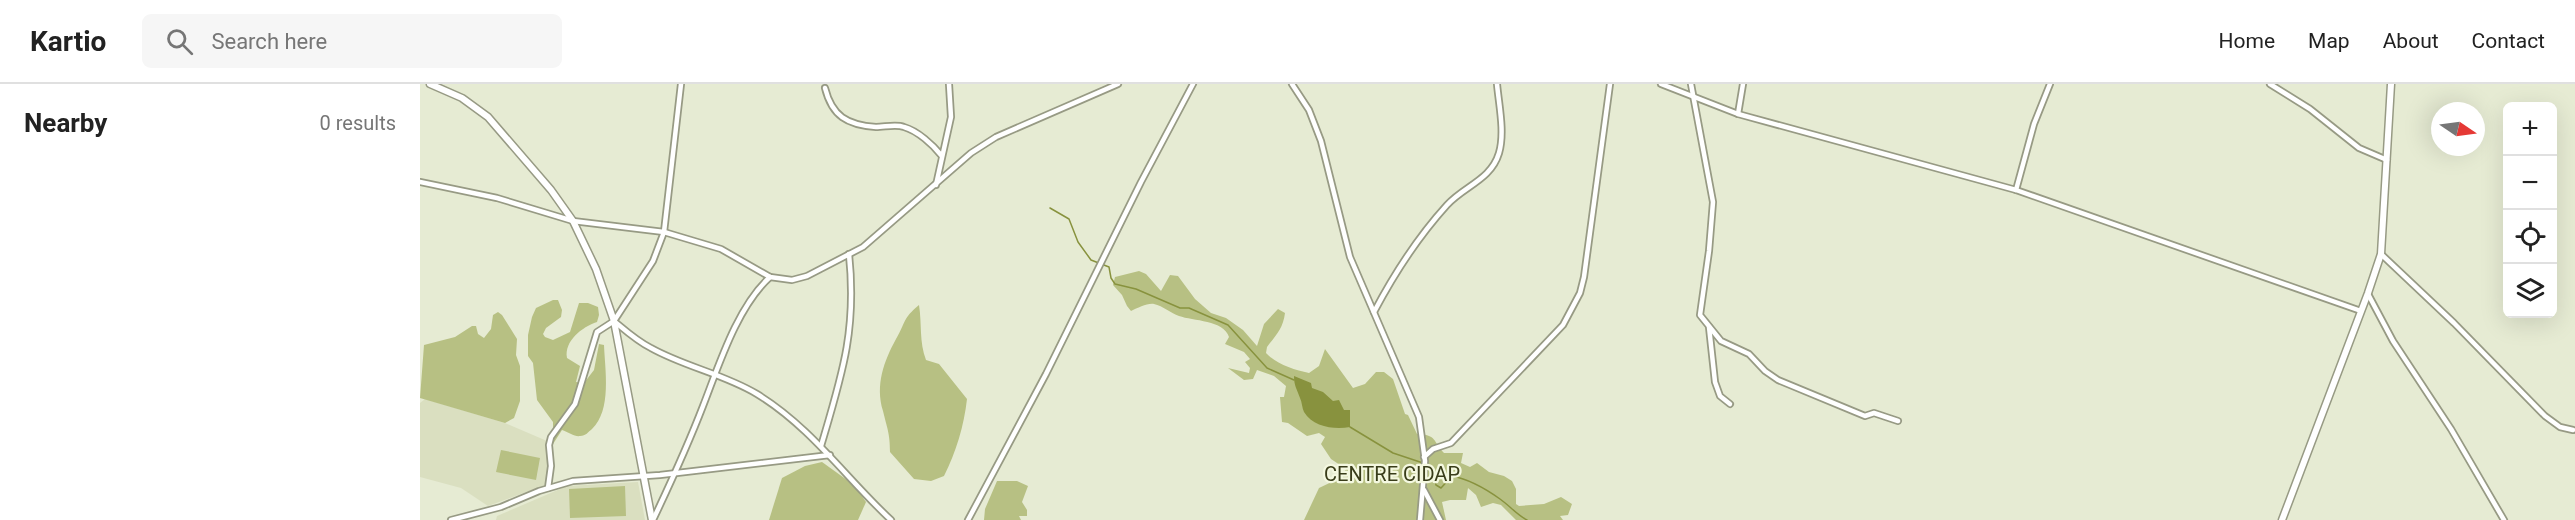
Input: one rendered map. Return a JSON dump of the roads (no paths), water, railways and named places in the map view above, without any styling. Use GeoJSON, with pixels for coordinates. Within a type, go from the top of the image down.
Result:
{"type":"FeatureCollection","features":[{"type":"Feature","properties":{"kind":"main road"},"geometry":{"type":"LineString","coordinates":[[430,84],[462,98],[488,117],[551,190],[573,221],[596,269],[614,321],[642,476],[653,520]]}},
{"type":"Feature","properties":{"kind":"main road"},"geometry":{"type":"LineString","coordinates":[[2282,520],[2381,254],[2391,84]]}},
{"type":"Feature","properties":{"kind":"street"},"geometry":{"type":"LineString","coordinates":[[548,488],[551,437],[575,404],[597,332],[614,321],[653,261],[664,232],[681,84]]}},
{"type":"Feature","properties":{"kind":"street"},"geometry":{"type":"LineString","coordinates":[[936,185],[951,117],[949,84]]}},
{"type":"Feature","properties":{"kind":"street"},"geometry":{"type":"LineString","coordinates":[[420,182],[497,198],[573,221],[664,232],[721,249],[770,277],[792,280],[807,276],[863,247],[971,153],[996,137],[1118,84]]}},
{"type":"Feature","properties":{"kind":"street"},"geometry":{"type":"LineString","coordinates":[[968,520],[1193,84]]}},
{"type":"Feature","properties":{"kind":"street"},"geometry":{"type":"LineString","coordinates":[[1292,84],[1309,110],[1317,131],[1350,257],[1419,417],[1424,461],[1424,490],[1420,520]]}},
{"type":"Feature","properties":{"kind":"street"},"geometry":{"type":"LineString","coordinates":[[1374,312],[1393,275],[1448,203],[1486,176],[1498,154],[1502,131],[1497,84]]}},
{"type":"Feature","properties":{"kind":"street"},"geometry":{"type":"LineString","coordinates":[[1424,461],[1433,449],[1451,443],[1471,424],[1557,331],[1575,306],[1584,277],[1610,84]]}},
{"type":"Feature","properties":{"kind":"street"},"geometry":{"type":"LineString","coordinates":[[1660,84],[1738,114],[2016,190],[2361,311]]}},
{"type":"Feature","properties":{"kind":"street"},"geometry":{"type":"LineString","coordinates":[[1691,84],[1713,202],[1700,315],[1721,341],[1749,354],[1765,371],[1778,380],[1865,416],[1874,413],[1898,421]]}},
{"type":"Feature","properties":{"kind":"street"},"geometry":{"type":"LineString","coordinates":[[1738,114],[1743,84]]}},
{"type":"Feature","properties":{"kind":"street"},"geometry":{"type":"LineString","coordinates":[[2016,190],[2034,124],[2050,84]]}},
{"type":"Feature","properties":{"kind":"street"},"geometry":{"type":"LineString","coordinates":[[2270,84],[2310,109],[2359,148],[2387,160]]}},
{"type":"Feature","properties":{"kind":"street"},"geometry":{"type":"LineString","coordinates":[[825,88],[829,105],[839,116],[866,125],[904,127],[934,146],[941,155]]}},
{"type":"Feature","properties":{"kind":"street"},"geometry":{"type":"LineString","coordinates":[[821,446],[849,344],[852,295],[849,254]]}},
{"type":"Feature","properties":{"kind":"street"},"geometry":{"type":"LineString","coordinates":[[2381,254],[2454,323],[2545,416],[2560,427],[2573,430]]}},
{"type":"Feature","properties":{"kind":"street"},"geometry":{"type":"LineString","coordinates":[[653,520],[675,473],[715,374],[748,304],[758,287],[770,277]]}},
{"type":"Feature","properties":{"kind":"street"},"geometry":{"type":"LineString","coordinates":[[2368,293],[2373,307],[2393,341],[2445,420],[2504,520]]}},
{"type":"Feature","properties":{"kind":"street"},"geometry":{"type":"LineString","coordinates":[[614,321],[653,349],[739,384],[760,396],[808,433],[891,520]]}},
{"type":"Feature","properties":{"kind":"street"},"geometry":{"type":"LineString","coordinates":[[1709,327],[1715,382],[1720,396],[1730,404]]}},
{"type":"Feature","properties":{"kind":"street"},"geometry":{"type":"LineString","coordinates":[[451,520],[468,518],[573,481],[675,473],[830,455]]}},
{"type":"Feature","properties":{"kind":"street"},"geometry":{"type":"LineString","coordinates":[[1424,490],[1440,520]]}},
{"type":"Feature","properties":{"kind":"waterway"},"geometry":{"type":"LineString","coordinates":[[1050,208],[1069,219],[1078,242],[1091,260],[1109,267],[1115,284],[1136,289],[1180,308],[1189,308],[1228,325],[1267,368],[1294,380]]}},
{"type":"Feature","properties":{"kind":"waterway"},"geometry":{"type":"LineString","coordinates":[[1350,427],[1393,453],[1426,464],[1432,470],[1436,485],[1441,488],[1452,476],[1464,479],[1495,495],[1527,520]]}},
{"type":"Feature","properties":{"kind":"park label","name":"CENTRE CIDAP"},"geometry":{"type":"Point","coordinates":[1392,474]}}]}
